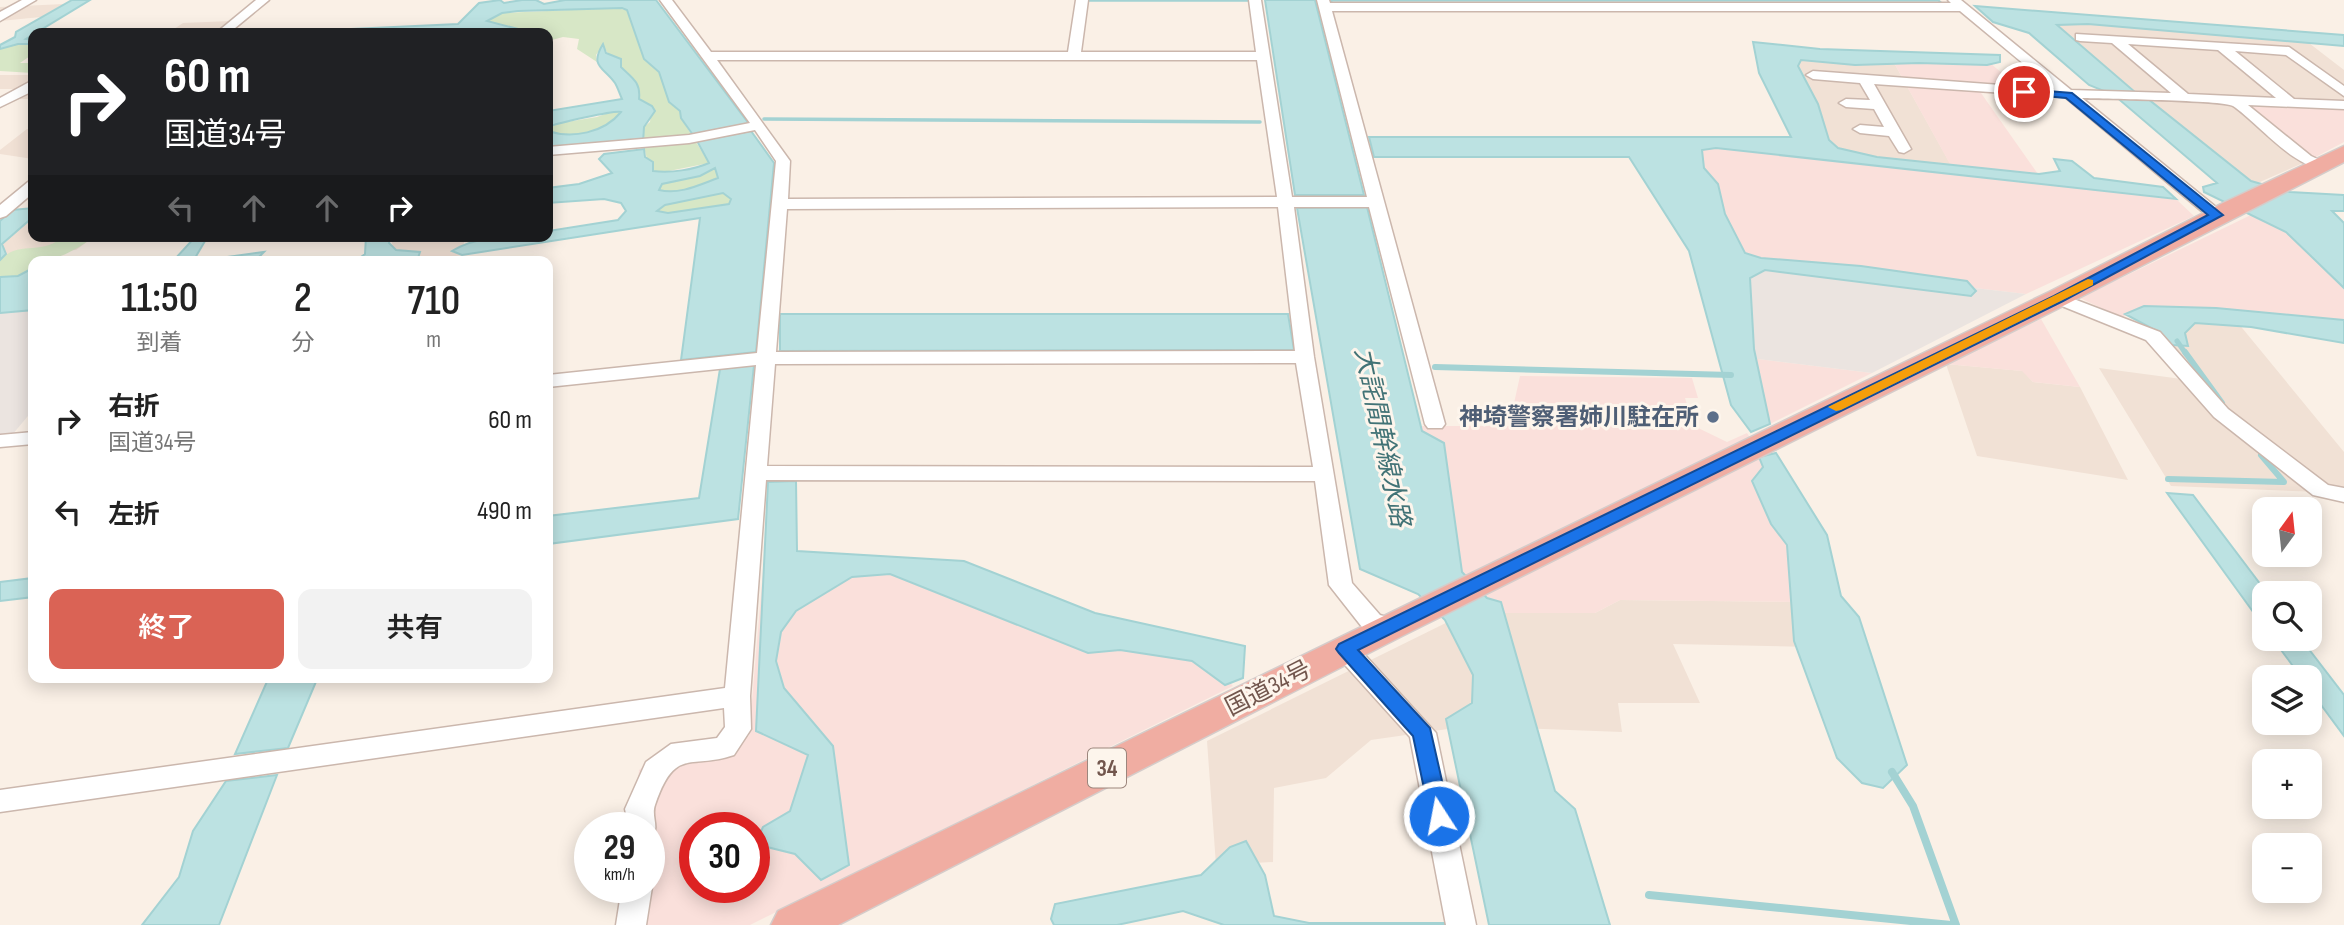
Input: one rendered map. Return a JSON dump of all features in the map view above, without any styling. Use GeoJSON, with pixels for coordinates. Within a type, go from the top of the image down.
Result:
{"type":"FeatureCollection","features":[{"type":"Feature","properties":{"kind":"highway","name":"国道34号"},"geometry":{"type":"LineString","coordinates":[[809,922],[1345,649],[2058,298],[2224,211],[2344,153]]}},
{"type":"Feature","properties":{"kind":"street"},"geometry":{"type":"LineString","coordinates":[[0,17],[30,0]]}},
{"type":"Feature","properties":{"kind":"street"},"geometry":{"type":"LineString","coordinates":[[228,28],[263,0]]}},
{"type":"Feature","properties":{"kind":"street"},"geometry":{"type":"LineString","coordinates":[[640,812],[656,770],[680,751],[725,748],[738,729],[737,696],[756,473],[757,349],[781,204],[783,162],[759,125],[666,0]]}},
{"type":"Feature","properties":{"kind":"street"},"geometry":{"type":"LineString","coordinates":[[1073,56],[1082,0]]}},
{"type":"Feature","properties":{"kind":"street"},"geometry":{"type":"LineString","coordinates":[[1255,0],[1305,358],[1341,585],[1371,621],[1405,619]]}},
{"type":"Feature","properties":{"kind":"street"},"geometry":{"type":"LineString","coordinates":[[1435,424],[1324,3],[1957,3],[2069,95],[2224,211]]}},
{"type":"Feature","properties":{"kind":"street"},"geometry":{"type":"LineString","coordinates":[[2080,37],[2288,51],[2344,92]]}},
{"type":"Feature","properties":{"kind":"street"},"geometry":{"type":"LineString","coordinates":[[2115,39],[2184,98]]}},
{"type":"Feature","properties":{"kind":"street"},"geometry":{"type":"LineString","coordinates":[[2221,46],[2291,103]]}},
{"type":"Feature","properties":{"kind":"street"},"geometry":{"type":"LineString","coordinates":[[708,56],[1263,56]]}},
{"type":"Feature","properties":{"kind":"street"},"geometry":{"type":"LineString","coordinates":[[1813,75],[2069,95],[2344,105]]}},
{"type":"Feature","properties":{"kind":"street"},"geometry":{"type":"LineString","coordinates":[[1865,80],[1904,149]]}},
{"type":"Feature","properties":{"kind":"street"},"geometry":{"type":"LineString","coordinates":[[0,103],[28,88]]}},
{"type":"Feature","properties":{"kind":"street"},"geometry":{"type":"LineString","coordinates":[[2234,100],[2306,159],[2320,164]]}},
{"type":"Feature","properties":{"kind":"street"},"geometry":{"type":"LineString","coordinates":[[1846,103],[1879,105]]}},
{"type":"Feature","properties":{"kind":"street"},"geometry":{"type":"LineString","coordinates":[[553,151],[644,144],[759,125]]}},
{"type":"Feature","properties":{"kind":"street"},"geometry":{"type":"LineString","coordinates":[[1860,129],[1894,132]]}},
{"type":"Feature","properties":{"kind":"street"},"geometry":{"type":"LineString","coordinates":[[2,209],[28,189]]}},
{"type":"Feature","properties":{"kind":"street"},"geometry":{"type":"LineString","coordinates":[[781,204],[1376,202]]}},
{"type":"Feature","properties":{"kind":"street"},"geometry":{"type":"LineString","coordinates":[[2,209],[28,206]]}},
{"type":"Feature","properties":{"kind":"street"},"geometry":{"type":"LineString","coordinates":[[2058,298],[2153,336],[2221,413],[2239,429],[2321,490],[2344,495]]}},
{"type":"Feature","properties":{"kind":"street"},"geometry":{"type":"LineString","coordinates":[[553,380],[757,349],[1305,358]]}},
{"type":"Feature","properties":{"kind":"street"},"geometry":{"type":"LineString","coordinates":[[0,441],[28,438]]}},
{"type":"Feature","properties":{"kind":"street"},"geometry":{"type":"LineString","coordinates":[[756,473],[1325,474]]}},
{"type":"Feature","properties":{"kind":"street"},"geometry":{"type":"LineString","coordinates":[[1345,649],[1423,733],[1461,925]]}},
{"type":"Feature","properties":{"kind":"street"},"geometry":{"type":"LineString","coordinates":[[0,801],[737,696]]}},
{"type":"Feature","properties":{"kind":"street"},"geometry":{"type":"LineString","coordinates":[[631,925],[634,903]]}},
{"type":"Feature","properties":{"kind":"shaded area"},"geometry":{"type":"Polygon","coordinates":[[[64,4],[41,17],[0,21],[0,7],[64,4]]]}},
{"type":"Feature","properties":{"kind":"shaded area"},"geometry":{"type":"Polygon","coordinates":[[[2038,19],[2305,40],[2344,70],[2344,107],[2310,160],[2253,185],[2038,19]]]}},
{"type":"Feature","properties":{"kind":"shaded area"},"geometry":{"type":"Polygon","coordinates":[[[230,21],[221,28],[176,28],[183,23],[230,21]]]}},
{"type":"Feature","properties":{"kind":"shaded area"},"geometry":{"type":"Polygon","coordinates":[[[1788,57],[1893,61],[1952,167],[1827,155],[1788,57]]]}},
{"type":"Feature","properties":{"kind":"shaded area"},"geometry":{"type":"Polygon","coordinates":[[[1893,61],[1990,63],[2027,94],[1981,93],[2040,177],[2176,199],[2194,216],[2026,294],[1734,260],[1678,143],[1951,166],[1893,61]]]}},
{"type":"Feature","properties":{"kind":"shaded area"},"geometry":{"type":"Polygon","coordinates":[[[0,75],[28,75],[28,99],[3,99],[18,89],[0,89],[0,75]]]}},
{"type":"Feature","properties":{"kind":"shaded area"},"geometry":{"type":"Polygon","coordinates":[[[2241,103],[2344,107],[2344,142],[2310,160],[2241,103]]]}},
{"type":"Feature","properties":{"kind":"shaded area"},"geometry":{"type":"Polygon","coordinates":[[[28,129],[28,158],[0,154],[0,150],[28,129]]]}},
{"type":"Feature","properties":{"kind":"shaded area"},"geometry":{"type":"Polygon","coordinates":[[[2255,213],[2304,241],[2344,279],[2344,324],[2146,311],[2120,317],[2080,298],[2255,213]]]}},
{"type":"Feature","properties":{"kind":"shaded area"},"geometry":{"type":"Polygon","coordinates":[[[28,221],[28,242],[87,242],[76,250],[6,254],[2,244],[28,221]]]}},
{"type":"Feature","properties":{"kind":"shaded area"},"geometry":{"type":"Polygon","coordinates":[[[392,242],[464,242],[462,255],[394,256],[392,242]]]}},
{"type":"Feature","properties":{"kind":"shaded area"},"geometry":{"type":"Polygon","coordinates":[[[1734,260],[2026,294],[1872,373],[1750,358],[1734,260]]]}},
{"type":"Feature","properties":{"kind":"shaded area"},"geometry":{"type":"Polygon","coordinates":[[[28,307],[28,416],[12,435],[0,437],[0,310],[28,307]]]}},
{"type":"Feature","properties":{"kind":"shaded area"},"geometry":{"type":"Polygon","coordinates":[[[2145,311],[2229,312],[2344,452],[2344,493],[2171,486],[2099,368],[2189,380],[2145,311]]]}},
{"type":"Feature","properties":{"kind":"shaded area"},"geometry":{"type":"Polygon","coordinates":[[[2041,319],[2080,387],[2033,382],[2022,371],[1946,364],[2041,319]]]}},
{"type":"Feature","properties":{"kind":"shaded area"},"geometry":{"type":"Polygon","coordinates":[[[1750,358],[1872,373],[1770,424],[1753,379],[1750,358]]]}},
{"type":"Feature","properties":{"kind":"shaded area"},"geometry":{"type":"Polygon","coordinates":[[[1946,364],[2023,371],[2033,382],[2080,387],[2128,480],[1977,456],[1946,364]]]}},
{"type":"Feature","properties":{"kind":"shaded area"},"geometry":{"type":"Polygon","coordinates":[[[1520,376],[1692,378],[1698,398],[1685,398],[1694,426],[1727,442],[1747,433],[1811,532],[1803,602],[1620,600],[1595,613],[1466,613],[1403,426],[1509,426],[1520,376]]]}},
{"type":"Feature","properties":{"kind":"shaded area"},"geometry":{"type":"Polygon","coordinates":[[[763,570],[919,570],[1201,649],[1233,686],[750,925],[623,925],[638,903],[665,903],[665,812],[635,812],[639,770],[678,742],[749,736],[763,570]]]}},
{"type":"Feature","properties":{"kind":"shaded area"},"geometry":{"type":"Polygon","coordinates":[[[1620,600],[1803,602],[1813,647],[1673,644],[1700,703],[1618,703],[1622,732],[1469,726],[1371,740],[1326,778],[1274,788],[1273,862],[1216,865],[1207,741],[1466,613],[1595,613],[1620,600]]]}},
{"type":"Feature","properties":{"kind":"green space"},"geometry":{"type":"Polygon","coordinates":[[[614,8],[627,10],[644,59],[659,72],[669,102],[680,111],[681,118],[709,163],[664,172],[653,171],[646,155],[644,139],[644,127],[650,122],[652,106],[639,99],[636,83],[603,45],[596,55],[597,62],[577,49],[579,39],[563,37],[553,40],[553,28],[513,28],[487,22],[490,17],[502,13],[614,8]]]}},
{"type":"Feature","properties":{"kind":"green space"},"geometry":{"type":"Polygon","coordinates":[[[28,44],[28,57],[20,63],[28,63],[28,73],[0,71],[0,49],[28,44]]]}},
{"type":"Feature","properties":{"kind":"green space"},"geometry":{"type":"Polygon","coordinates":[[[616,110],[621,112],[606,125],[588,132],[553,132],[554,124],[597,117],[616,110]]]}},
{"type":"Feature","properties":{"kind":"green space"},"geometry":{"type":"Polygon","coordinates":[[[715,168],[718,177],[704,183],[682,190],[659,190],[662,184],[700,176],[715,168]]]}},
{"type":"Feature","properties":{"kind":"green space"},"geometry":{"type":"Polygon","coordinates":[[[724,193],[731,199],[729,204],[668,213],[656,211],[665,205],[724,193]]]}},
{"type":"Feature","properties":{"kind":"green space"},"geometry":{"type":"Polygon","coordinates":[[[55,242],[87,242],[60,256],[28,256],[28,271],[18,276],[0,277],[0,260],[6,255],[17,250],[55,242]]]}},
{"type":"Feature","properties":{"kind":"water"},"geometry":{"type":"Polygon","coordinates":[[[72,0],[90,0],[44,28],[28,28],[28,44],[0,49],[0,45],[15,37],[16,32],[72,0]]]}},
{"type":"Feature","properties":{"kind":"water"},"geometry":{"type":"Polygon","coordinates":[[[500,0],[504,3],[536,0],[544,4],[565,0],[656,0],[749,124],[693,135],[681,118],[680,111],[669,102],[659,72],[644,59],[627,10],[622,8],[518,11],[502,13],[487,21],[514,28],[373,28],[458,24],[479,3],[500,0]]]}},
{"type":"Feature","properties":{"kind":"water"},"geometry":{"type":"Polygon","coordinates":[[[1265,0],[1315,0],[1364,195],[1295,195],[1265,0]]]}},
{"type":"Feature","properties":{"kind":"water"},"geometry":{"type":"Polygon","coordinates":[[[1331,0],[1938,0],[1944,5],[1332,4],[1331,0]]]}},
{"type":"Feature","properties":{"kind":"water"},"geometry":{"type":"Polygon","coordinates":[[[1975,6],[2344,35],[2344,46],[2088,24],[2057,25],[2135,92],[2132,93],[2148,99],[2251,181],[2290,192],[2344,195],[2344,211],[2332,211],[2344,223],[2344,288],[2286,232],[2204,192],[2203,187],[2217,183],[2114,95],[2089,85],[2029,33],[1993,22],[1975,6]]]}},
{"type":"Feature","properties":{"kind":"water"},"geometry":{"type":"Polygon","coordinates":[[[1753,42],[1820,49],[2000,55],[2000,62],[1987,65],[1855,65],[1801,60],[1798,66],[1818,104],[1829,140],[1838,148],[1877,157],[2039,174],[2060,171],[2054,159],[2072,161],[2094,178],[2163,187],[2176,199],[1716,148],[1702,150],[1704,168],[1718,184],[1725,214],[1745,253],[1761,258],[1861,266],[1967,281],[1976,291],[1971,296],[1765,270],[1750,278],[1754,349],[1770,424],[1751,432],[1731,405],[1689,251],[1629,157],[1374,157],[1369,137],[1791,137],[1759,73],[1753,42]]]}},
{"type":"Feature","properties":{"kind":"water"},"geometry":{"type":"Polygon","coordinates":[[[603,44],[606,53],[621,59],[621,67],[637,84],[639,99],[652,106],[655,111],[644,127],[643,143],[553,149],[553,132],[587,132],[606,125],[621,112],[553,126],[553,110],[622,99],[615,83],[598,62],[603,44]]]}},
{"type":"Feature","properties":{"kind":"water"},"geometry":{"type":"Polygon","coordinates":[[[751,131],[774,163],[756,352],[681,360],[700,218],[553,241],[553,230],[618,220],[626,211],[621,203],[604,199],[553,203],[553,187],[579,184],[612,173],[599,159],[604,154],[644,149],[645,157],[653,162],[653,171],[682,170],[709,163],[697,141],[751,131]],[[715,168],[700,176],[662,184],[659,190],[681,190],[718,178],[715,168]],[[723,193],[665,205],[657,211],[668,213],[729,204],[731,199],[723,193]]]}},
{"type":"Feature","properties":{"kind":"water","name":"大詫間幹線水路"},"geometry":{"type":"Polygon","coordinates":[[[1367,207],[1422,431],[1444,443],[1462,572],[1487,598],[1501,602],[1555,791],[1575,809],[1610,925],[1489,925],[1446,719],[1472,703],[1473,675],[1445,620],[1418,594],[1360,569],[1297,208],[1367,207]]]}},
{"type":"Feature","properties":{"kind":"water"},"geometry":{"type":"Polygon","coordinates":[[[28,208],[28,221],[2,244],[6,254],[0,260],[0,221],[12,210],[28,208]]]}},
{"type":"Feature","properties":{"kind":"water"},"geometry":{"type":"Polygon","coordinates":[[[191,242],[204,242],[196,256],[178,256],[191,242]]]}},
{"type":"Feature","properties":{"kind":"water"},"geometry":{"type":"Polygon","coordinates":[[[366,242],[389,242],[396,250],[420,252],[419,256],[362,256],[365,254],[366,242]]]}},
{"type":"Feature","properties":{"kind":"water"},"geometry":{"type":"Polygon","coordinates":[[[471,242],[546,242],[462,255],[452,251],[471,242]]]}},
{"type":"Feature","properties":{"kind":"water"},"geometry":{"type":"Polygon","coordinates":[[[264,252],[260,256],[234,256],[264,252]]]}},
{"type":"Feature","properties":{"kind":"water"},"geometry":{"type":"Polygon","coordinates":[[[28,271],[28,310],[0,313],[0,277],[18,276],[28,271]]]}},
{"type":"Feature","properties":{"kind":"water"},"geometry":{"type":"Polygon","coordinates":[[[2144,306],[2216,308],[2344,320],[2344,343],[2251,327],[2195,323],[2185,333],[2188,346],[2172,345],[2157,331],[2125,314],[2144,306]]]}},
{"type":"Feature","properties":{"kind":"water"},"geometry":{"type":"Polygon","coordinates":[[[780,314],[1288,314],[1294,350],[780,351],[780,314]]]}},
{"type":"Feature","properties":{"kind":"water"},"geometry":{"type":"Polygon","coordinates":[[[754,365],[738,519],[553,543],[553,515],[699,498],[720,369],[754,365]]]}},
{"type":"Feature","properties":{"kind":"water"},"geometry":{"type":"Polygon","coordinates":[[[1776,453],[1827,535],[1841,596],[1859,617],[1907,765],[1883,788],[1862,783],[1837,758],[1794,641],[1787,545],[1771,524],[1752,481],[1763,467],[1759,457],[1776,453]]]}},
{"type":"Feature","properties":{"kind":"water"},"geometry":{"type":"Polygon","coordinates":[[[796,481],[797,551],[964,561],[1095,613],[1245,646],[1243,678],[1225,685],[1192,661],[1120,650],[1088,653],[890,574],[852,577],[796,611],[781,632],[776,661],[784,688],[833,746],[849,865],[821,880],[795,854],[770,848],[770,823],[790,811],[808,755],[756,731],[768,482],[796,481]]]}},
{"type":"Feature","properties":{"kind":"water"},"geometry":{"type":"Polygon","coordinates":[[[2167,493],[2193,495],[2258,581],[2252,581],[2252,610],[2167,493]]]}},
{"type":"Feature","properties":{"kind":"water"},"geometry":{"type":"Polygon","coordinates":[[[28,579],[28,598],[0,601],[0,582],[28,579]]]}},
{"type":"Feature","properties":{"kind":"water"},"geometry":{"type":"Polygon","coordinates":[[[2282,651],[2310,651],[2321,665],[2292,665],[2282,651]]]}},
{"type":"Feature","properties":{"kind":"water"},"geometry":{"type":"Polygon","coordinates":[[[2322,666],[2344,695],[2344,736],[2322,706],[2322,666]]]}},
{"type":"Feature","properties":{"kind":"water"},"geometry":{"type":"Polygon","coordinates":[[[266,683],[315,683],[288,748],[235,754],[266,683]]]}},
{"type":"Feature","properties":{"kind":"water"},"geometry":{"type":"Polygon","coordinates":[[[277,775],[219,925],[142,925],[179,877],[193,831],[226,781],[277,775]]]}},
{"type":"Feature","properties":{"kind":"water"},"geometry":{"type":"Polygon","coordinates":[[[1246,841],[1265,875],[1274,916],[1309,923],[1444,925],[1224,925],[1183,911],[1117,925],[1054,925],[1051,919],[1055,904],[1201,875],[1230,847],[1246,841]]]}},
{"type":"Feature","properties":{"kind":"waterway"},"geometry":{"type":"LineString","coordinates":[[1089,0],[1248,0]]}},
{"type":"Feature","properties":{"kind":"waterway"},"geometry":{"type":"LineString","coordinates":[[764,119],[1260,122]]}},
{"type":"Feature","properties":{"kind":"waterway"},"geometry":{"type":"LineString","coordinates":[[2177,341],[2186,354]]}},
{"type":"Feature","properties":{"kind":"waterway"},"geometry":{"type":"LineString","coordinates":[[2185,352],[2222,403]]}},
{"type":"Feature","properties":{"kind":"waterway"},"geometry":{"type":"LineString","coordinates":[[1435,367],[1731,375]]}},
{"type":"Feature","properties":{"kind":"waterway"},"geometry":{"type":"LineString","coordinates":[[2168,479],[2284,482],[2261,455]]}},
{"type":"Feature","properties":{"kind":"waterway"},"geometry":{"type":"LineString","coordinates":[[1892,772],[1913,806],[1956,925]]}},
{"type":"Feature","properties":{"kind":"waterway"},"geometry":{"type":"LineString","coordinates":[[1649,895],[1951,925]]}},
{"type":"Feature","properties":{"kind":"slow traffic"},"geometry":{"type":"LineString","coordinates":[[1836,407],[2088,283]]}},
{"type":"Feature","properties":{"kind":"place","name":"神埼警察署姉川駐在所"},"geometry":{"type":"Point","coordinates":[1713,417]}},
{"type":"Feature","properties":{"kind":"route"},"geometry":{"type":"LineString","coordinates":[[1439,816],[1423,733],[1345,649],[2058,298],[2217,215],[2069,95],[2024,92]]}}]}
